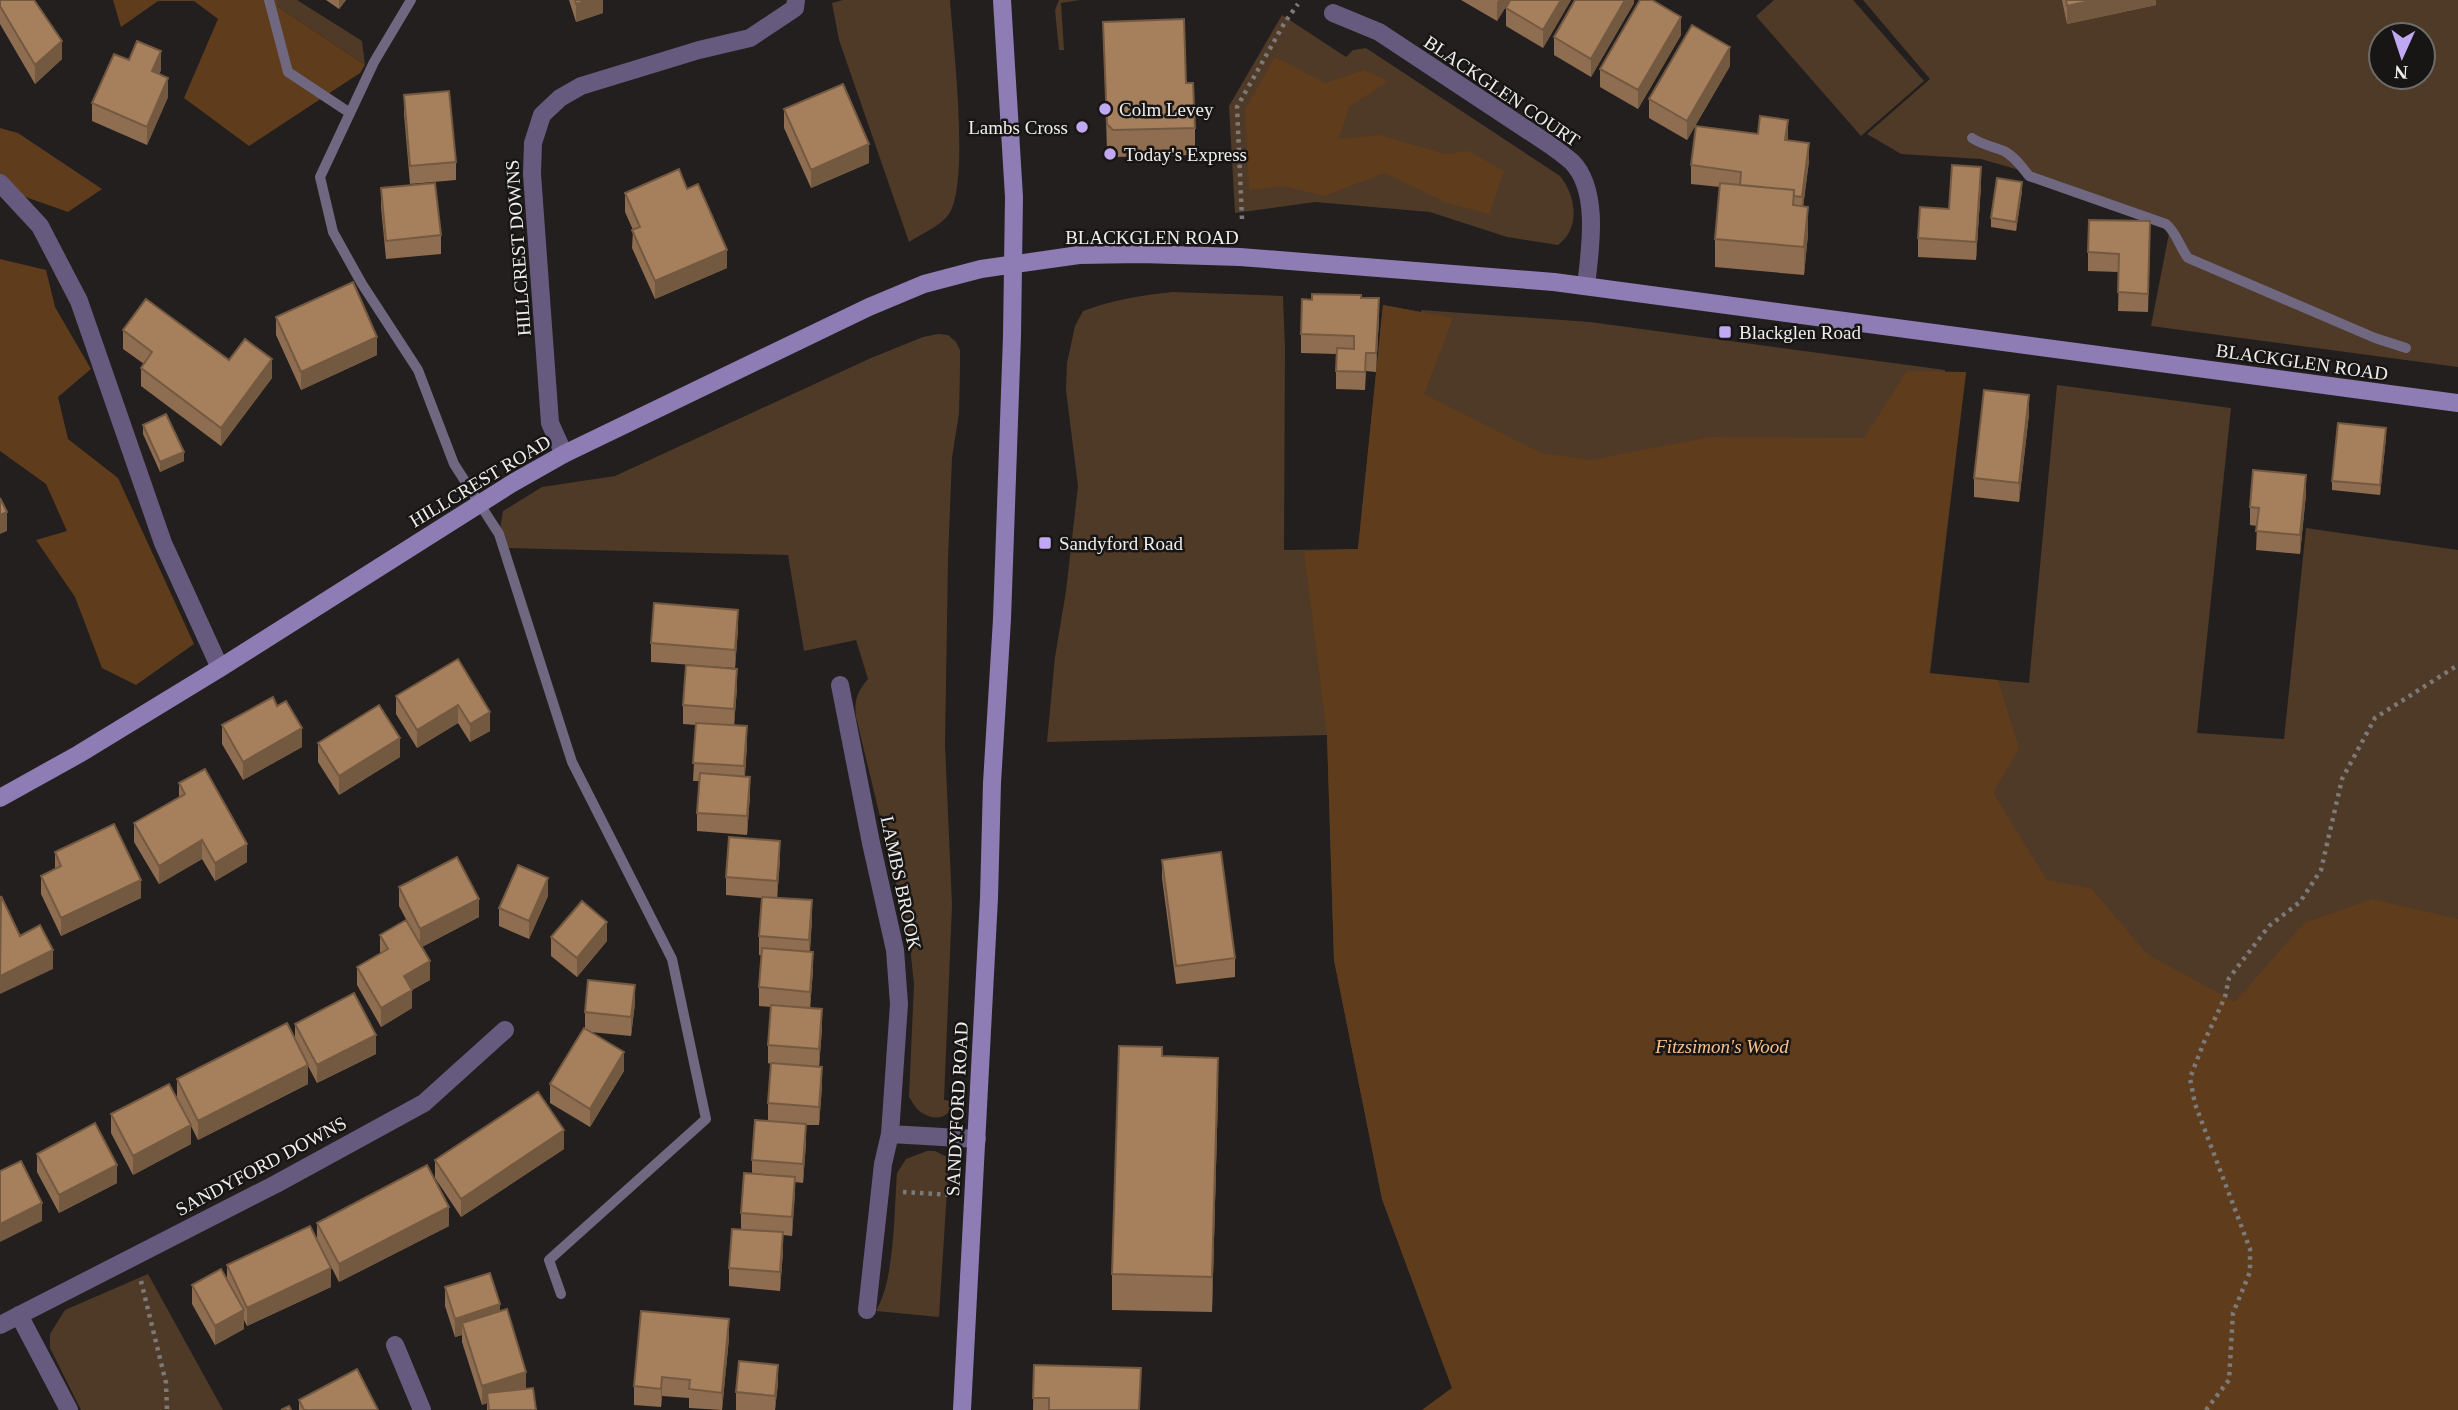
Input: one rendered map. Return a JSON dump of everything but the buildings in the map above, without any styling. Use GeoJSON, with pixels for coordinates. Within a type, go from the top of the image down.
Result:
{"type":"FeatureCollection","features":[{"type":"Feature","properties":{"kind":"street","name":"HILLCREST DOWNS"},"geometry":{"type":"LineString","coordinates":[[564,454],[551,423],[532,174],[533,143],[542,115],[560,98],[581,86],[699,50],[750,38],[795,8],[796,0]]}},
{"type":"Feature","properties":{"kind":"street","name":"SANDYFORD ROAD"},"geometry":{"type":"LineString","coordinates":[[962,1410],[978,1139],[1002,618],[1013,264],[1014,197],[1002,0]]}},
{"type":"Feature","properties":{"kind":"street","name":"BLACKGLEN COURT"},"geometry":{"type":"LineString","coordinates":[[1334,13],[1379,32],[1550,145],[1574,164],[1588,193],[1591,220],[1586,286]]}},
{"type":"Feature","properties":{"kind":"street"},"geometry":{"type":"LineString","coordinates":[[0,183],[40,226],[79,301],[163,543],[220,668]]}},
{"type":"Feature","properties":{"kind":"street","name":"BLACKGLEN ROAD"},"geometry":{"type":"LineString","coordinates":[[1013,264],[1079,256],[1240,257],[1586,286],[2458,403]]}},
{"type":"Feature","properties":{"kind":"street","name":"HILLCREST ROAD"},"geometry":{"type":"LineString","coordinates":[[0,798],[79,754],[220,668],[511,484],[564,454],[869,307],[946,277],[1013,264]]}},
{"type":"Feature","properties":{"kind":"street","name":"LAMBS BROOK"},"geometry":{"type":"LineString","coordinates":[[840,685],[895,950],[898,1004],[890,1134],[880,1190],[867,1310]]}},
{"type":"Feature","properties":{"kind":"street","name":"SANDYFORD DOWNS"},"geometry":{"type":"LineString","coordinates":[[0,1325],[276,1184],[424,1103],[505,1030]]}},
{"type":"Feature","properties":{"kind":"street"},"geometry":{"type":"LineString","coordinates":[[890,1134],[978,1139]]}},
{"type":"Feature","properties":{"kind":"street"},"geometry":{"type":"LineString","coordinates":[[19,1315],[69,1410]]}},
{"type":"Feature","properties":{"kind":"street"},"geometry":{"type":"LineString","coordinates":[[395,1345],[422,1410]]}},
{"type":"Feature","properties":{"kind":"path"},"geometry":{"type":"LineString","coordinates":[[1242,219],[1237,107],[1298,4]]}},
{"type":"Feature","properties":{"kind":"path"},"geometry":{"type":"LineString","coordinates":[[2206,1410],[2229,1380],[2233,1313],[2250,1272],[2250,1249],[2195,1104],[2190,1078],[2225,997],[2229,978],[2269,926],[2300,902],[2321,870],[2342,779],[2375,718],[2458,665]]}},
{"type":"Feature","properties":{"kind":"path"},"geometry":{"type":"LineString","coordinates":[[880,1190],[951,1195]]}},
{"type":"Feature","properties":{"kind":"path"},"geometry":{"type":"LineString","coordinates":[[134,1256],[166,1383],[167,1410]]}},
{"type":"Feature","properties":{"kind":"green space"},"geometry":{"type":"Polygon","coordinates":[[[113,0],[277,0],[277,6],[365,65],[360,73],[249,146],[184,98],[218,19],[194,1],[158,1],[121,27],[113,0]]]}},
{"type":"Feature","properties":{"kind":"green space"},"geometry":{"type":"Polygon","coordinates":[[[277,0],[297,0],[362,41],[365,65],[277,6],[277,0]]]}},
{"type":"Feature","properties":{"kind":"green space"},"geometry":{"type":"Polygon","coordinates":[[[843,0],[950,0],[959,111],[955,197],[945,218],[909,242],[839,40],[832,3],[843,0]]]}},
{"type":"Feature","properties":{"kind":"green space"},"geometry":{"type":"Polygon","coordinates":[[[1059,0],[1080,0],[1061,3],[1064,50],[1059,50],[1055,10],[1059,0]]]}},
{"type":"Feature","properties":{"kind":"green space"},"geometry":{"type":"Polygon","coordinates":[[[1774,0],[1853,0],[1924,81],[1861,136],[1756,16],[1774,0]]]}},
{"type":"Feature","properties":{"kind":"green space"},"geometry":{"type":"Polygon","coordinates":[[[1863,0],[2458,0],[2458,367],[2151,326],[2171,223],[2061,182],[1981,159],[1901,154],[1867,134],[1930,79],[1863,0]]]}},
{"type":"Feature","properties":{"kind":"green space"},"geometry":{"type":"Polygon","coordinates":[[[1282,15],[1346,57],[1353,50],[1366,48],[1560,176],[1570,193],[1574,212],[1570,230],[1565,238],[1558,245],[1507,237],[1430,212],[1315,202],[1235,213],[1229,106],[1282,15]]]}},
{"type":"Feature","properties":{"kind":"green space"},"geometry":{"type":"Polygon","coordinates":[[[1275,57],[1325,83],[1364,70],[1388,81],[1349,107],[1339,139],[1380,135],[1445,154],[1469,151],[1504,171],[1489,214],[1447,203],[1385,173],[1324,196],[1283,186],[1249,190],[1245,109],[1275,57]]]}},
{"type":"Feature","properties":{"kind":"green space"},"geometry":{"type":"Polygon","coordinates":[[[0,128],[18,133],[102,189],[68,212],[0,188],[0,128]]]}},
{"type":"Feature","properties":{"kind":"green space"},"geometry":{"type":"Polygon","coordinates":[[[0,259],[46,270],[55,307],[91,369],[58,397],[68,439],[118,478],[194,644],[136,685],[102,668],[75,597],[36,540],[67,531],[46,484],[0,451],[0,259]]]}},
{"type":"Feature","properties":{"kind":"green space","name":"Fitzsimon's Wood"},"geometry":{"type":"Polygon","coordinates":[[[1173,292],[1283,296],[1284,550],[1358,549],[1383,305],[1421,312],[1590,322],[1945,372],[1966,372],[1930,674],[2029,683],[2057,385],[2231,408],[2197,733],[2284,739],[2306,528],[2458,550],[2458,1410],[1422,1410],[1452,1388],[1382,1199],[1334,960],[1327,735],[1047,742],[1055,657],[1066,591],[1078,486],[1066,390],[1067,363],[1075,326],[1083,311],[1094,307],[1127,298],[1173,292]]]}},
{"type":"Feature","properties":{"kind":"green space","name":"Fitzsimon's Wood"},"geometry":{"type":"Polygon","coordinates":[[[1383,305],[1453,318],[1424,394],[1541,453],[1591,460],[1710,437],[1864,438],[1907,371],[1966,372],[1929,673],[1998,680],[2019,748],[1993,793],[2047,880],[2091,888],[2147,954],[2235,1002],[2304,923],[2372,899],[2458,919],[2458,1410],[1422,1410],[1452,1388],[1382,1199],[1334,960],[1327,735],[1304,551],[1358,549],[1383,305]]]}},
{"type":"Feature","properties":{"kind":"green space"},"geometry":{"type":"Polygon","coordinates":[[[948,335],[956,342],[960,350],[960,369],[959,413],[952,458],[945,745],[952,905],[944,1100],[953,1101],[947,1114],[934,1117],[919,1111],[909,1097],[914,984],[909,937],[856,717],[857,696],[868,679],[856,640],[804,651],[788,555],[503,548],[499,534],[503,511],[542,487],[615,476],[871,358],[923,337],[948,335]]]}},
{"type":"Feature","properties":{"kind":"green space"},"geometry":{"type":"Polygon","coordinates":[[[927,1151],[935,1151],[949,1158],[939,1317],[876,1311],[890,1264],[897,1173],[906,1159],[927,1151]]]}},
{"type":"Feature","properties":{"kind":"green space"},"geometry":{"type":"Polygon","coordinates":[[[148,1274],[223,1410],[81,1410],[50,1348],[50,1334],[65,1310],[148,1274]]]}},
{"type":"Feature","properties":{"kind":"waterway"},"geometry":{"type":"LineString","coordinates":[[269,0],[288,72],[350,113]]}},
{"type":"Feature","properties":{"kind":"waterway"},"geometry":{"type":"LineString","coordinates":[[411,0],[374,62],[320,177],[333,232],[362,284],[418,370],[454,464],[499,534],[572,762],[672,959],[706,1119],[549,1260],[561,1294]]}},
{"type":"Feature","properties":{"kind":"waterway"},"geometry":{"type":"LineString","coordinates":[[1972,138],[2008,153],[2029,176],[2166,224],[2188,258],[2375,338],[2406,348]]}},
{"type":"Feature","properties":{"kind":"place","name":"Colm Levey"},"geometry":{"type":"Point","coordinates":[1105,109]}},
{"type":"Feature","properties":{"kind":"place","name":"Lambs Cross"},"geometry":{"type":"Point","coordinates":[1082,127]}},
{"type":"Feature","properties":{"kind":"place","name":"Today's Express"},"geometry":{"type":"Point","coordinates":[1110,154]}},
{"type":"Feature","properties":{"kind":"place","name":"Blackglen Road"},"geometry":{"type":"Point","coordinates":[1725,332]}},
{"type":"Feature","properties":{"kind":"place","name":"Sandyford Road"},"geometry":{"type":"Point","coordinates":[1045,543]}}]}
